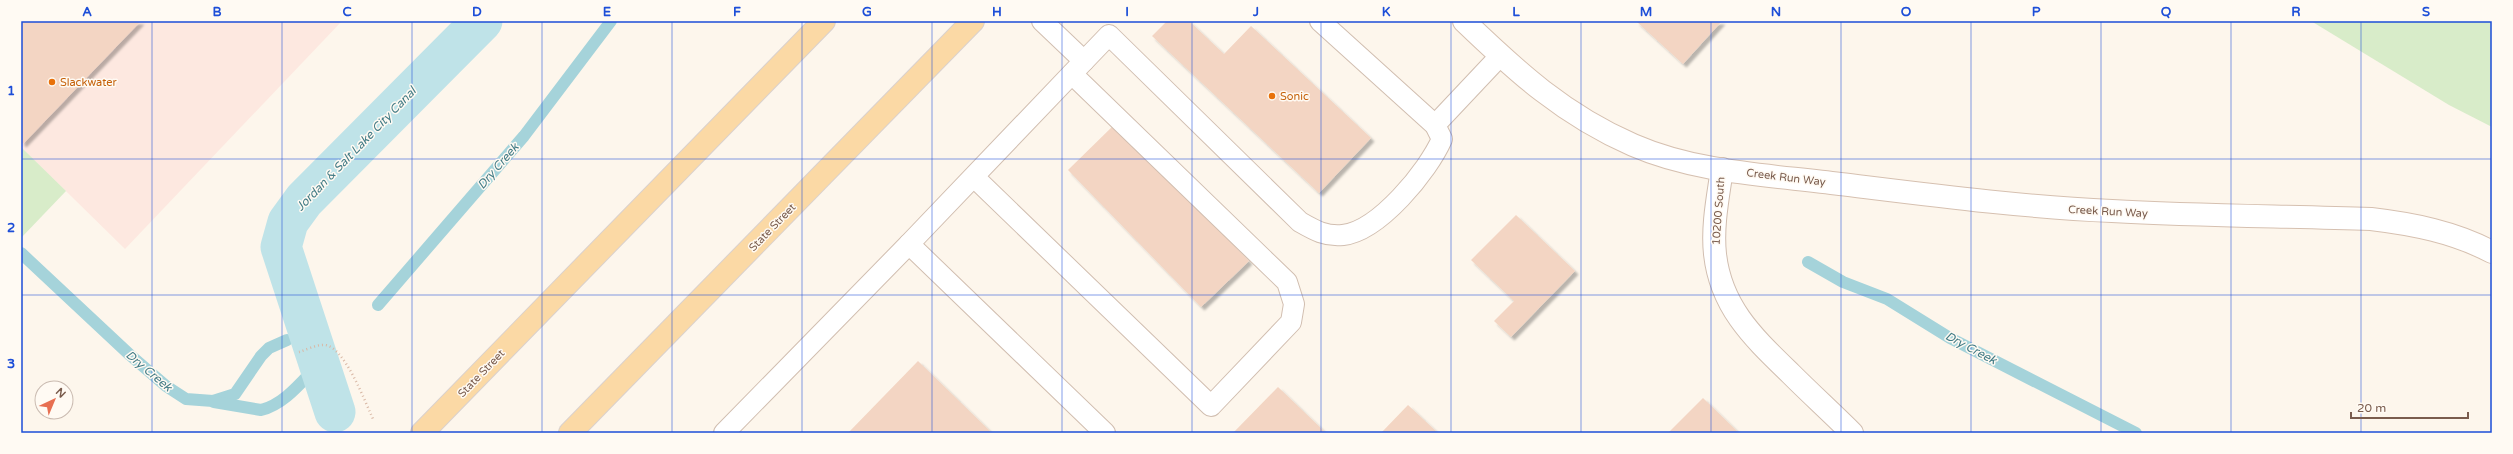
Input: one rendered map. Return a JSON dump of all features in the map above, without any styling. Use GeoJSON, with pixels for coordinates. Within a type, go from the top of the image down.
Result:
{"type":"FeatureCollection","features":[{"type":"Feature","properties":{"kind":"main road","name":"State Street"},"geometry":{"type":"LineString","coordinates":[[422,433],[824,21]]}},
{"type":"Feature","properties":{"kind":"main road","name":"State Street"},"geometry":{"type":"LineString","coordinates":[[570,433],[973,21]]}},
{"type":"Feature","properties":{"kind":"street","name":"10200 South"},"geometry":{"type":"LineString","coordinates":[[1464,21],[1532,85],[1567,110],[1604,132],[1669,158],[1722,169],[1715,226],[1715,254],[1721,281],[1728,300],[1750,334],[1852,433]]}},
{"type":"Feature","properties":{"kind":"street","name":"Creek Run Way"},"geometry":{"type":"LineString","coordinates":[[1722,169],[2005,204],[2111,212],[2371,219],[2409,224],[2447,234],[2492,252]]}},
{"type":"Feature","properties":{"kind":"lane"},"geometry":{"type":"LineString","coordinates":[[974,176],[1211,406],[1291,322],[1294,304],[1287,282],[1078,67],[1042,21]]}},
{"type":"Feature","properties":{"kind":"lane"},"geometry":{"type":"LineString","coordinates":[[724,433],[909,244],[1078,67],[1112,28],[1300,222],[1320,234],[1342,235],[1361,231],[1378,218],[1408,188],[1435,154],[1442,139],[1435,125],[1320,21]]}},
{"type":"Feature","properties":{"kind":"lane"},"geometry":{"type":"LineString","coordinates":[[1435,125],[1500,56]]}},
{"type":"Feature","properties":{"kind":"lane"},"geometry":{"type":"LineString","coordinates":[[909,244],[1105,433]]}},
{"type":"Feature","properties":{"kind":"path"},"geometry":{"type":"LineString","coordinates":[[299,352],[324,344],[331,347],[344,358],[374,422]]}},
{"type":"Feature","properties":{"kind":"shaded area"},"geometry":{"type":"Polygon","coordinates":[[[21,21],[342,21],[125,249],[21,147],[21,21]]]}},
{"type":"Feature","properties":{"kind":"green space"},"geometry":{"type":"Polygon","coordinates":[[[2311,21],[2492,21],[2492,127],[2449,105],[2311,21]]]}},
{"type":"Feature","properties":{"kind":"green space"},"geometry":{"type":"Polygon","coordinates":[[[21,147],[66,191],[21,238],[21,147]]]}},
{"type":"Feature","properties":{"kind":"building","name":"Slackwater"},"geometry":{"type":"Polygon","coordinates":[[[21,21],[141,21],[23,144],[21,142],[21,21]]]}},
{"type":"Feature","properties":{"kind":"building","name":"Sonic"},"geometry":{"type":"Polygon","coordinates":[[[1167,21],[1189,21],[1224,54],[1251,26],[1371,138],[1319,193],[1152,36],[1167,21]]]}},
{"type":"Feature","properties":{"kind":"building"},"geometry":{"type":"Polygon","coordinates":[[[1636,21],[1722,21],[1683,64],[1636,21]]]}},
{"type":"Feature","properties":{"kind":"building"},"geometry":{"type":"Polygon","coordinates":[[[1116,123],[1249,261],[1201,307],[1068,170],[1116,123]]]}},
{"type":"Feature","properties":{"kind":"building"},"geometry":{"type":"Polygon","coordinates":[[[1516,215],[1575,271],[1511,337],[1494,321],[1514,301],[1471,260],[1516,215]]]}},
{"type":"Feature","properties":{"kind":"building"},"geometry":{"type":"Polygon","coordinates":[[[918,361],[992,433],[848,433],[918,361]]]}},
{"type":"Feature","properties":{"kind":"building"},"geometry":{"type":"Polygon","coordinates":[[[1278,387],[1325,432],[1325,433],[1233,433],[1278,387]]]}},
{"type":"Feature","properties":{"kind":"building"},"geometry":{"type":"Polygon","coordinates":[[[1703,398],[1739,433],[1668,433],[1703,398]]]}},
{"type":"Feature","properties":{"kind":"building"},"geometry":{"type":"Polygon","coordinates":[[[1408,405],[1438,433],[1381,433],[1408,405]]]}},
{"type":"Feature","properties":{"kind":"waterway","name":"Jordan & Salt Lake City Canal"},"geometry":{"type":"LineString","coordinates":[[335,412],[281,247],[288,222],[304,200],[482,21]]}},
{"type":"Feature","properties":{"kind":"waterway","name":"Dry Creek"},"geometry":{"type":"LineString","coordinates":[[378,305],[524,136],[611,21]]}},
{"type":"Feature","properties":{"kind":"waterway","name":"Dry Creek"},"geometry":{"type":"LineString","coordinates":[[21,253],[130,355],[166,386],[186,399],[213,401],[235,394],[261,356],[269,348],[287,340]]}},
{"type":"Feature","properties":{"kind":"waterway","name":"Dry Creek"},"geometry":{"type":"LineString","coordinates":[[1808,262],[1843,282],[1887,299],[1950,338],[2136,433]]}},
{"type":"Feature","properties":{"kind":"waterway"},"geometry":{"type":"LineString","coordinates":[[214,402],[261,410],[270,407],[278,403],[293,391],[319,364]]}},
{"type":"Feature","properties":{"kind":"place","name":"Slackwater"},"geometry":{"type":"Point","coordinates":[52,82]}},
{"type":"Feature","properties":{"kind":"place","name":"Sonic"},"geometry":{"type":"Point","coordinates":[1272,96]}}]}
